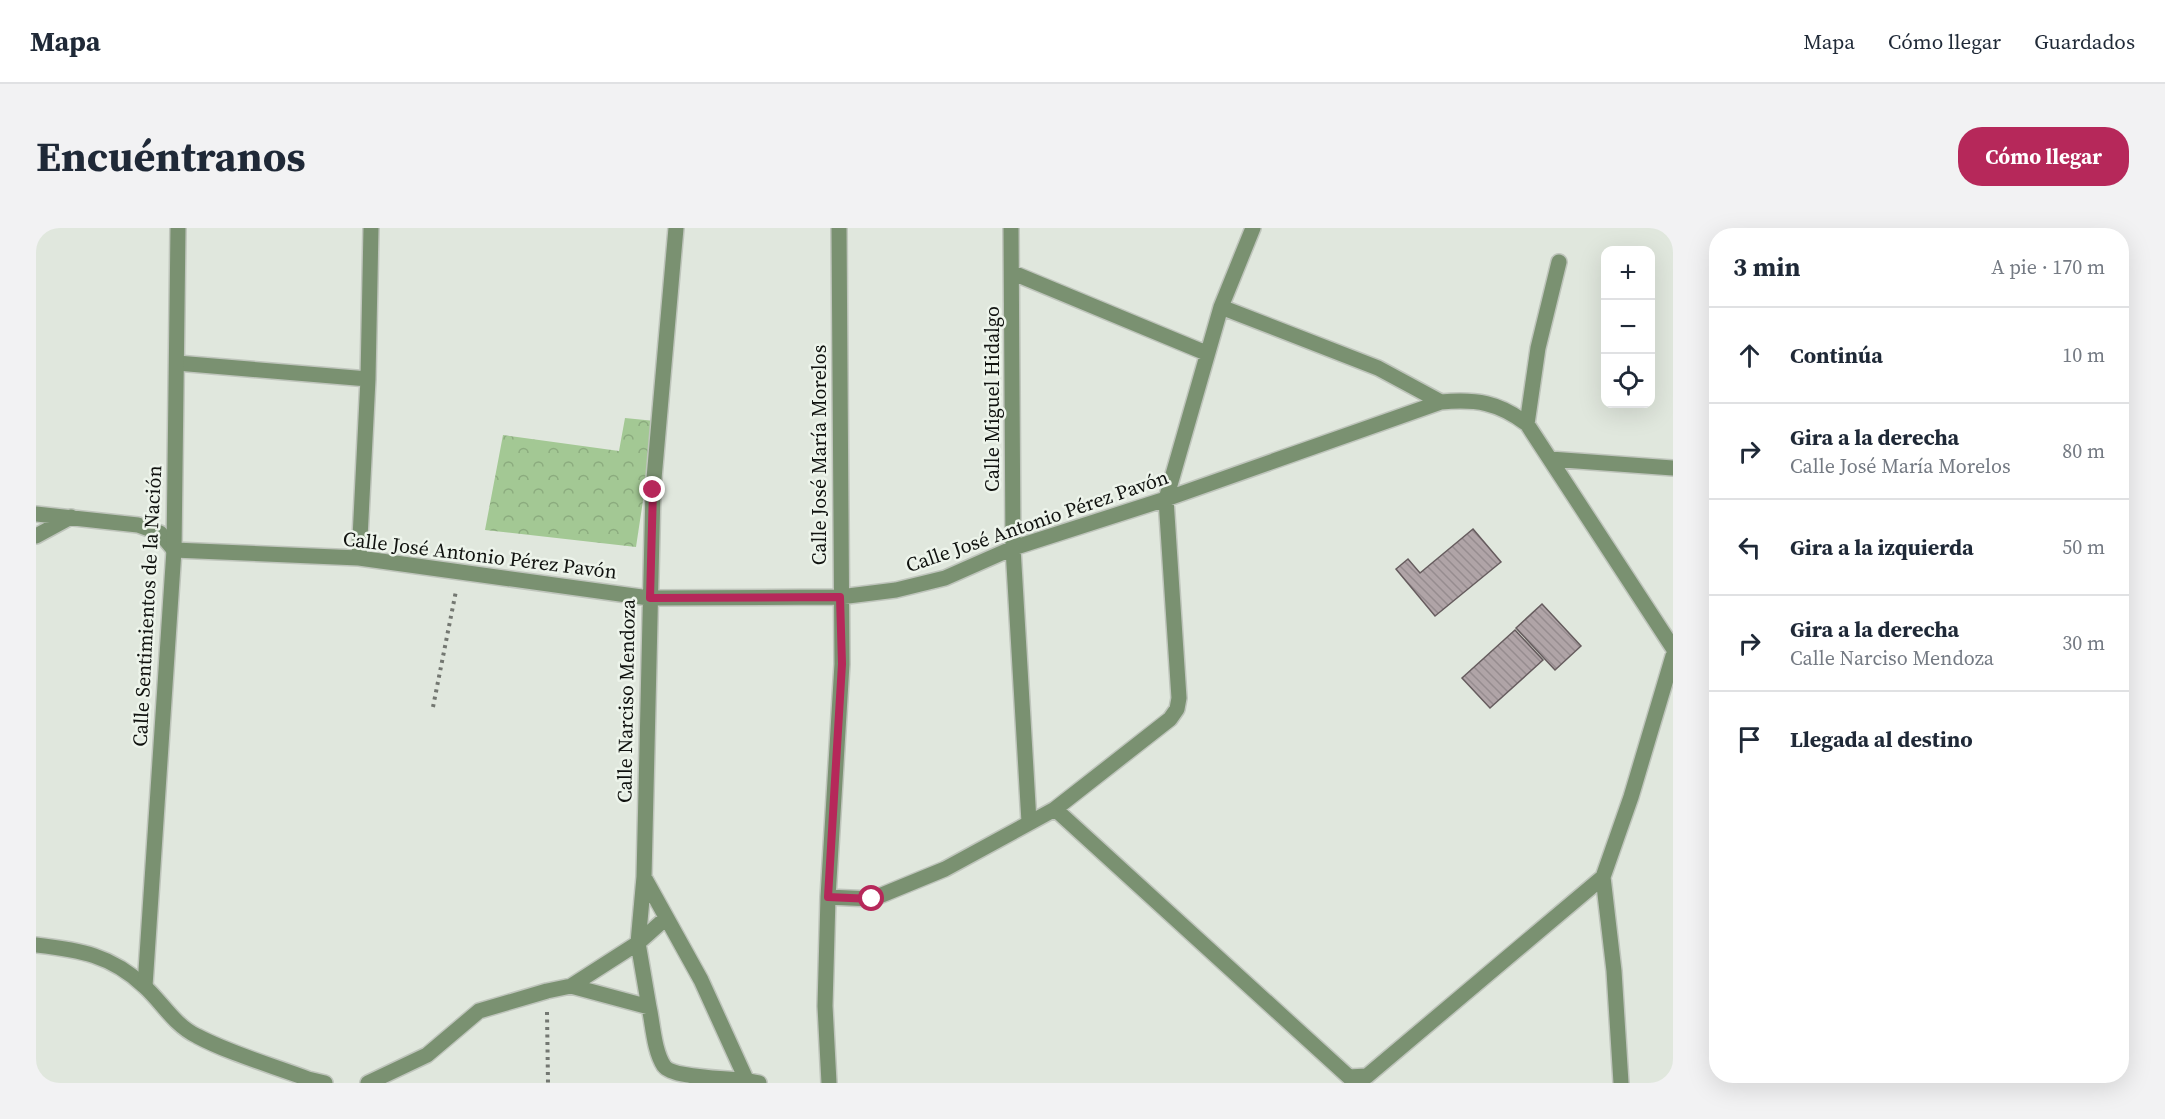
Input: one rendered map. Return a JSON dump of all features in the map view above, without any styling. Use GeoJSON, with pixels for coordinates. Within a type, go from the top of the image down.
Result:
{"type":"FeatureCollection","features":[{"type":"Feature","properties":{"kind":"street","name":"Calle Sentimientos de la Nación"},"geometry":{"type":"LineString","coordinates":[[145,986],[174,550],[178,228]]}},
{"type":"Feature","properties":{"kind":"street"},"geometry":{"type":"LineString","coordinates":[[359,558],[368,379],[371,228]]}},
{"type":"Feature","properties":{"kind":"street","name":"Calle Narciso Mendoza"},"geometry":{"type":"LineString","coordinates":[[676,228],[653,490],[644,877],[753,1081]]}},
{"type":"Feature","properties":{"kind":"street","name":"Calle José María Morelos"},"geometry":{"type":"LineString","coordinates":[[830,1083],[825,1006],[828,897],[842,664],[839,228]]}},
{"type":"Feature","properties":{"kind":"street","name":"Calle Miguel Hidalgo"},"geometry":{"type":"LineString","coordinates":[[1011,228],[1013,548],[1029,822]]}},
{"type":"Feature","properties":{"kind":"street"},"geometry":{"type":"LineString","coordinates":[[828,897],[872,899],[945,869],[1055,809],[1170,719],[1177,709],[1179,698],[1166,499],[1206,353],[1221,307],[1253,228]]}},
{"type":"Feature","properties":{"kind":"street"},"geometry":{"type":"LineString","coordinates":[[1559,262],[1538,348],[1527,424],[1673,648]]}},
{"type":"Feature","properties":{"kind":"street"},"geometry":{"type":"LineString","coordinates":[[1013,273],[1206,353]]}},
{"type":"Feature","properties":{"kind":"street"},"geometry":{"type":"LineString","coordinates":[[1221,307],[1378,368],[1441,402]]}},
{"type":"Feature","properties":{"kind":"street"},"geometry":{"type":"LineString","coordinates":[[177,363],[368,379]]}},
{"type":"Feature","properties":{"kind":"street","name":"Calle José Antonio Pérez Pavón"},"geometry":{"type":"LineString","coordinates":[[174,550],[359,558],[650,598],[840,597],[896,590],[945,578],[1013,548],[1166,499],[1441,402],[1473,400],[1508,410],[1527,424]]}},
{"type":"Feature","properties":{"kind":"street"},"geometry":{"type":"LineString","coordinates":[[1550,459],[1673,468]]}},
{"type":"Feature","properties":{"kind":"street"},"geometry":{"type":"LineString","coordinates":[[36,514],[138,525],[160,533],[174,550]]}},
{"type":"Feature","properties":{"kind":"street"},"geometry":{"type":"LineString","coordinates":[[36,536],[71,517]]}},
{"type":"Feature","properties":{"kind":"street"},"geometry":{"type":"LineString","coordinates":[[1621,1083],[1614,971],[1603,877],[1631,797],[1673,656]]}},
{"type":"Feature","properties":{"kind":"street"},"geometry":{"type":"LineString","coordinates":[[1055,809],[1349,1077],[1366,1076],[1603,877]]}},
{"type":"Feature","properties":{"kind":"street"},"geometry":{"type":"LineString","coordinates":[[644,877],[638,943],[659,1055],[665,1068],[677,1074],[753,1081]]}},
{"type":"Feature","properties":{"kind":"street"},"geometry":{"type":"LineString","coordinates":[[368,1083],[426,1055],[479,1011],[571,986],[638,943],[666,918]]}},
{"type":"Feature","properties":{"kind":"street"},"geometry":{"type":"LineString","coordinates":[[36,945],[81,950],[115,964],[145,986],[168,1013],[195,1036],[308,1079],[325,1083]]}},
{"type":"Feature","properties":{"kind":"street"},"geometry":{"type":"LineString","coordinates":[[571,986],[650,1007]]}},
{"type":"Feature","properties":{"kind":"path"},"geometry":{"type":"LineString","coordinates":[[433,707],[460,573]]}},
{"type":"Feature","properties":{"kind":"path"},"geometry":{"type":"LineString","coordinates":[[547,991],[548,1083]]}},
{"type":"Feature","properties":{"kind":"green space"},"geometry":{"type":"Polygon","coordinates":[[[625,418],[655,421],[636,547],[485,530],[503,435],[619,451],[625,418]]]}},
{"type":"Feature","properties":{"kind":"building"},"geometry":{"type":"Polygon","coordinates":[[[1473,529],[1501,562],[1435,616],[1396,569],[1408,559],[1420,573],[1473,529]]]}},
{"type":"Feature","properties":{"kind":"building"},"geometry":{"type":"Polygon","coordinates":[[[1542,604],[1581,646],[1555,670],[1516,628],[1542,604]]]}},
{"type":"Feature","properties":{"kind":"building"},"geometry":{"type":"Polygon","coordinates":[[[1515,630],[1543,660],[1490,708],[1462,678],[1515,630]]]}},
{"type":"Feature","properties":{"kind":"route"},"geometry":{"type":"LineString","coordinates":[[653,490],[650,598],[699,600],[840,597],[842,664],[828,897],[872,899]]}}]}
